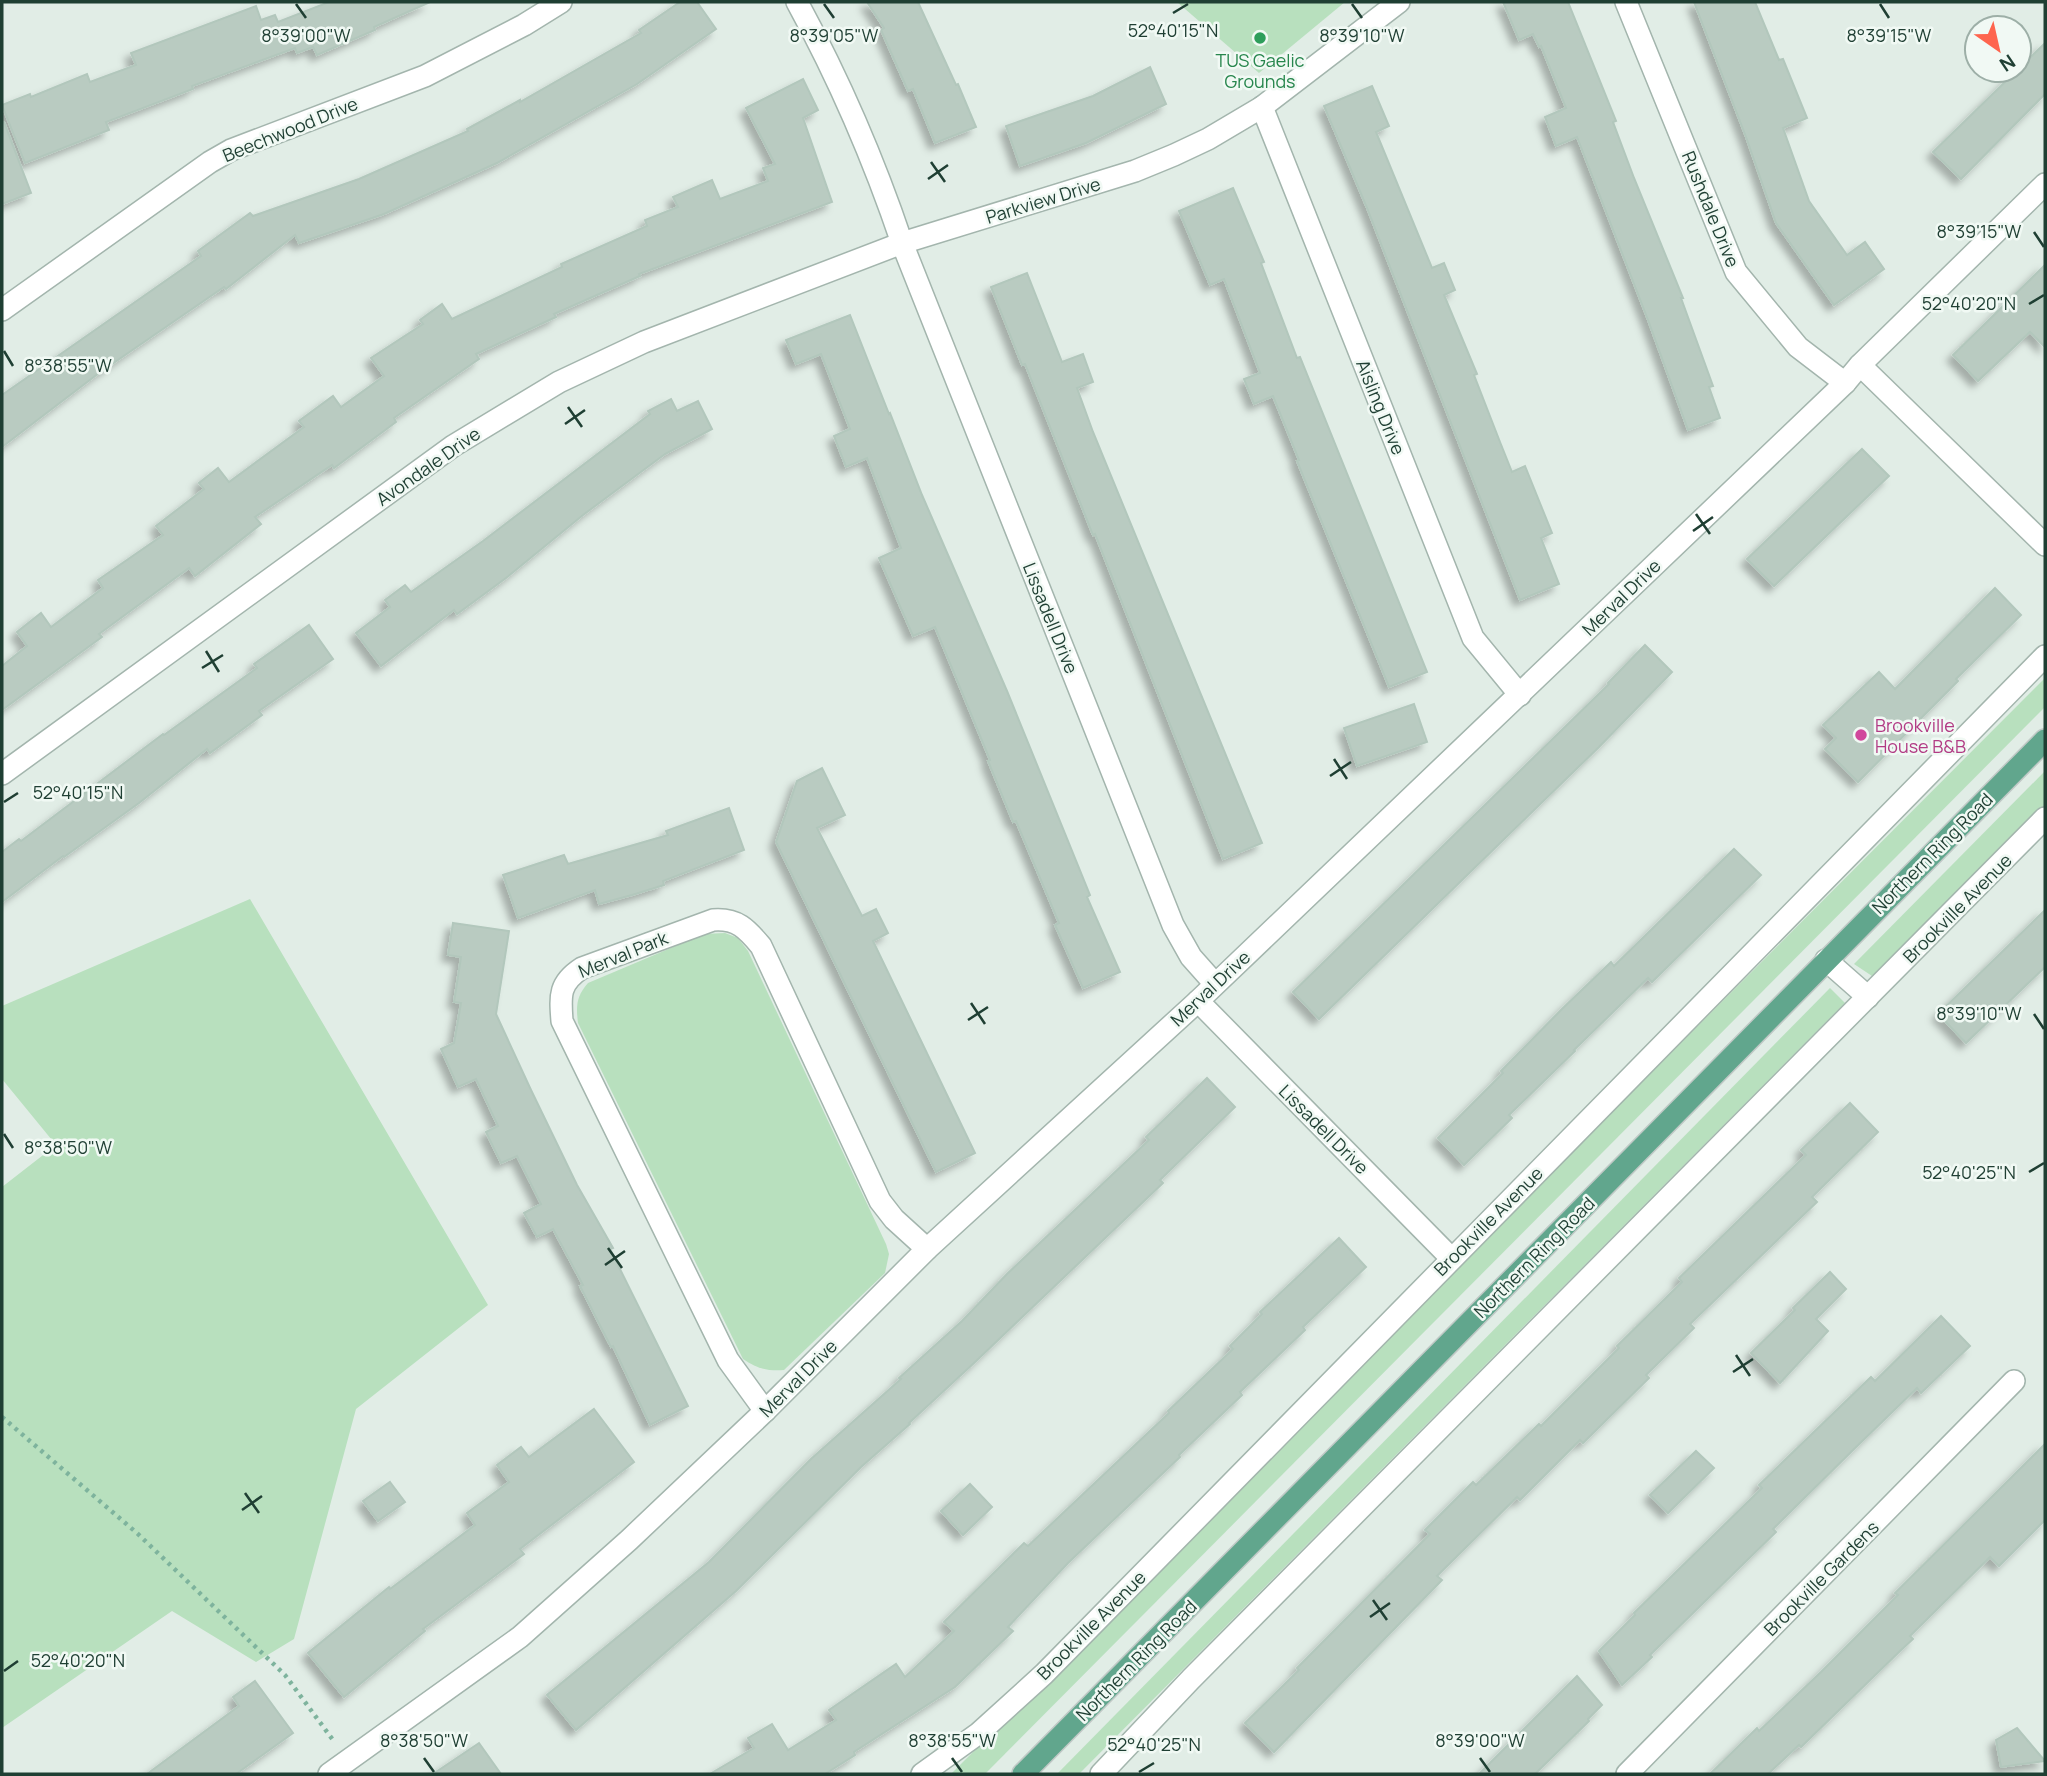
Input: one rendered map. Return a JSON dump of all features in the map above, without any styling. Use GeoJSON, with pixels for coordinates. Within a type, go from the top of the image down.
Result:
{"type":"FeatureCollection","features":[{"type":"Feature","properties":{"kind":"main road","name":"Northern Ring Road"},"geometry":{"type":"LineString","coordinates":[[1023,1774],[2045,740]]}},
{"type":"Feature","properties":{"kind":"street","name":"Beechwood Drive"},"geometry":{"type":"LineString","coordinates":[[2,310],[210,162],[236,147],[425,76],[524,25],[561,2]]}},
{"type":"Feature","properties":{"kind":"street"},"geometry":{"type":"LineString","coordinates":[[797,2],[874,164],[902,243]]}},
{"type":"Feature","properties":{"kind":"street","name":"Parkview Drive"},"geometry":{"type":"LineString","coordinates":[[902,243],[1135,171],[1208,139],[1262,107],[1399,2]]}},
{"type":"Feature","properties":{"kind":"street","name":"Rushdale Drive"},"geometry":{"type":"LineString","coordinates":[[1626,2],[1736,272],[1798,347],[1845,383]]}},
{"type":"Feature","properties":{"kind":"street","name":"Aisling Drive"},"geometry":{"type":"LineString","coordinates":[[1262,107],[1473,638],[1520,695]]}},
{"type":"Feature","properties":{"kind":"street","name":"Merval Drive"},"geometry":{"type":"LineString","coordinates":[[329,1774],[355,1767],[520,1637],[629,1540],[765,1411],[926,1249],[1198,1000],[1520,695],[1845,383],[1860,365],[2045,184]]}},
{"type":"Feature","properties":{"kind":"street","name":"Avondale Drive"},"geometry":{"type":"LineString","coordinates":[[2,774],[453,446],[547,389],[644,342],[902,243]]}},
{"type":"Feature","properties":{"kind":"street","name":"Lissadell Drive"},"geometry":{"type":"LineString","coordinates":[[902,243],[1173,925],[1191,957],[1215,984]]}},
{"type":"Feature","properties":{"kind":"street"},"geometry":{"type":"LineString","coordinates":[[1860,365],[2045,545]]}},
{"type":"Feature","properties":{"kind":"street","name":"Brookville Avenue"},"geometry":{"type":"LineString","coordinates":[[922,1774],[979,1734],[1016,1701],[2045,656]]}},
{"type":"Feature","properties":{"kind":"street","name":"Brookville Avenue"},"geometry":{"type":"LineString","coordinates":[[1101,1774],[1191,1679],[2045,818]]}},
{"type":"Feature","properties":{"kind":"street","name":"Merval Park"},"geometry":{"type":"LineString","coordinates":[[765,1411],[728,1360],[562,1021],[560,996],[569,977],[582,968],[713,920],[728,919],[745,927],[761,946],[880,1201],[894,1220],[926,1249]]}},
{"type":"Feature","properties":{"kind":"street"},"geometry":{"type":"LineString","coordinates":[[1826,960],[1868,997]]}},
{"type":"Feature","properties":{"kind":"street","name":"Lissadell Drive"},"geometry":{"type":"LineString","coordinates":[[1198,1000],[1451,1258]]}},
{"type":"Feature","properties":{"kind":"street","name":"Brookville Gardens"},"geometry":{"type":"LineString","coordinates":[[1627,1774],[2014,1381]]}},
{"type":"Feature","properties":{"kind":"path"},"geometry":{"type":"LineString","coordinates":[[2,1416],[138,1534],[285,1675],[355,1767]]}},
{"type":"Feature","properties":{"kind":"green space","name":"TUS Gaelic Grounds"},"geometry":{"type":"Polygon","coordinates":[[[1177,2],[1345,2],[1259,73],[1177,2]]]}},
{"type":"Feature","properties":{"kind":"green space"},"geometry":{"type":"Polygon","coordinates":[[[2045,678],[2045,707],[985,1774],[951,1774],[2045,678]]]}},
{"type":"Feature","properties":{"kind":"green space"},"geometry":{"type":"Polygon","coordinates":[[[2045,771],[2045,806],[1872,976],[1854,964],[2045,771]]]}},
{"type":"Feature","properties":{"kind":"green space"},"geometry":{"type":"Polygon","coordinates":[[[250,899],[488,1305],[356,1409],[294,1639],[256,1662],[172,1611],[2,1728],[2,1187],[56,1145],[2,1079],[2,1006],[250,899]]]}},
{"type":"Feature","properties":{"kind":"green space"},"geometry":{"type":"Polygon","coordinates":[[[725,933],[738,938],[748,951],[889,1254],[885,1273],[784,1370],[763,1369],[743,1359],[578,1023],[578,1002],[588,983],[704,934],[725,933]]]}},
{"type":"Feature","properties":{"kind":"green space"},"geometry":{"type":"Polygon","coordinates":[[[1830,988],[1845,1003],[1079,1774],[1057,1774],[1830,988]]]}},
{"type":"Feature","properties":{"kind":"building"},"geometry":{"type":"Polygon","coordinates":[[[329,2],[430,2],[317,55],[313,47],[297,53],[295,48],[192,86],[193,89],[106,122],[109,130],[25,163],[2,105],[30,94],[31,97],[87,74],[90,82],[136,65],[131,53],[256,6],[261,20],[275,15],[278,22],[329,2]]]}},
{"type":"Feature","properties":{"kind":"building"},"geometry":{"type":"Polygon","coordinates":[[[680,2],[697,2],[716,29],[637,84],[497,163],[384,214],[299,243],[295,235],[226,289],[224,287],[99,373],[2,447],[2,395],[201,256],[198,251],[250,213],[253,216],[359,179],[468,131],[467,129],[641,33],[639,30],[680,2]]]}},
{"type":"Feature","properties":{"kind":"building"},"geometry":{"type":"Polygon","coordinates":[[[867,2],[918,2],[976,127],[935,143],[913,89],[908,91],[881,30],[884,28],[867,2]]]}},
{"type":"Feature","properties":{"kind":"building"},"geometry":{"type":"Polygon","coordinates":[[[1503,2],[1568,2],[1616,121],[1613,122],[1634,178],[1683,298],[1713,386],[1709,387],[1720,418],[1688,430],[1577,137],[1556,146],[1545,117],[1566,108],[1541,46],[1539,47],[1533,34],[1519,40],[1503,2]]]}},
{"type":"Feature","properties":{"kind":"building"},"geometry":{"type":"Polygon","coordinates":[[[1694,2],[1755,2],[1779,60],[1783,59],[1807,118],[1783,128],[1809,201],[1847,255],[1865,242],[1884,269],[1834,305],[1776,223],[1694,2]]]}},
{"type":"Feature","properties":{"kind":"building"},"geometry":{"type":"Polygon","coordinates":[[[2045,43],[2045,94],[1961,179],[1933,152],[2003,84],[2033,84],[2033,55],[2045,43]]]}},
{"type":"Feature","properties":{"kind":"building"},"geometry":{"type":"Polygon","coordinates":[[[1150,67],[1166,104],[1086,143],[1020,166],[1006,126],[1093,96],[1150,67]]]}},
{"type":"Feature","properties":{"kind":"building"},"geometry":{"type":"Polygon","coordinates":[[[803,79],[818,110],[803,118],[832,202],[639,274],[640,276],[554,314],[556,317],[476,354],[479,359],[394,418],[396,422],[334,468],[332,465],[255,517],[261,524],[195,576],[189,568],[99,634],[102,637],[2,710],[2,666],[27,646],[17,632],[41,613],[51,627],[103,588],[98,580],[163,535],[156,526],[204,489],[199,483],[218,468],[229,482],[304,427],[299,421],[333,396],[341,407],[384,376],[371,358],[423,324],[420,320],[442,304],[452,319],[562,267],[561,264],[647,226],[645,220],[678,207],[673,197],[712,180],[720,199],[768,181],[763,168],[775,164],[746,108],[803,79]]]}},
{"type":"Feature","properties":{"kind":"building"},"geometry":{"type":"Polygon","coordinates":[[[1372,86],[1389,126],[1376,132],[1432,268],[1444,263],[1455,290],[1444,295],[1477,374],[1474,375],[1512,472],[1525,466],[1552,533],[1541,538],[1559,584],[1520,600],[1367,208],[1324,106],[1372,86]]]}},
{"type":"Feature","properties":{"kind":"building"},"geometry":{"type":"Polygon","coordinates":[[[2,122],[31,193],[2,204],[2,122]]]}},
{"type":"Feature","properties":{"kind":"building"},"geometry":{"type":"Polygon","coordinates":[[[1233,188],[1264,262],[1261,263],[1297,358],[1300,357],[1427,672],[1389,687],[1273,396],[1254,404],[1244,379],[1260,373],[1224,279],[1210,285],[1179,211],[1233,188]]]}},
{"type":"Feature","properties":{"kind":"building"},"geometry":{"type":"Polygon","coordinates":[[[2045,265],[2045,347],[2030,332],[1978,381],[1953,355],[2045,265]]]}},
{"type":"Feature","properties":{"kind":"building"},"geometry":{"type":"Polygon","coordinates":[[[1027,273],[1062,362],[1083,354],[1093,382],[1077,388],[1093,432],[1262,843],[1223,859],[1095,534],[1093,535],[1025,364],[1022,365],[991,287],[1027,273]]]}},
{"type":"Feature","properties":{"kind":"building"},"geometry":{"type":"Polygon","coordinates":[[[850,315],[922,495],[1007,691],[1090,895],[1087,897],[1120,972],[1083,988],[1055,925],[1059,923],[1016,821],[1013,822],[935,627],[913,636],[879,558],[901,548],[867,458],[846,467],[834,436],[850,429],[821,354],[796,364],[786,340],[850,315]]]}},
{"type":"Feature","properties":{"kind":"building"},"geometry":{"type":"Polygon","coordinates":[[[671,399],[677,411],[698,401],[712,429],[665,454],[583,515],[506,578],[457,614],[454,610],[381,666],[356,633],[390,607],[385,600],[405,585],[411,592],[483,541],[650,414],[648,411],[671,399]]]}},
{"type":"Feature","properties":{"kind":"building"},"geometry":{"type":"Polygon","coordinates":[[[1862,449],[1889,476],[1774,586],[1747,559],[1862,449]]]}},
{"type":"Feature","properties":{"kind":"building"},"geometry":{"type":"Polygon","coordinates":[[[1995,588],[2021,615],[1858,782],[1825,749],[1836,738],[1823,725],[1879,672],[1895,689],[1995,588]]]}},
{"type":"Feature","properties":{"kind":"building"},"geometry":{"type":"Polygon","coordinates":[[[309,625],[333,659],[259,711],[262,715],[210,753],[207,749],[139,803],[2,902],[2,852],[19,839],[21,841],[163,734],[257,668],[254,664],[309,625]]]}},
{"type":"Feature","properties":{"kind":"building"},"geometry":{"type":"Polygon","coordinates":[[[1645,645],[1672,672],[1599,747],[1319,1019],[1293,992],[1609,684],[1645,645]]]}},
{"type":"Feature","properties":{"kind":"building"},"geometry":{"type":"Polygon","coordinates":[[[1414,704],[1427,742],[1357,766],[1344,728],[1414,704]]]}},
{"type":"Feature","properties":{"kind":"building"},"geometry":{"type":"Polygon","coordinates":[[[822,768],[845,815],[817,828],[862,916],[876,909],[888,933],[873,941],[975,1153],[936,1172],[776,842],[797,781],[822,768]]]}},
{"type":"Feature","properties":{"kind":"building"},"geometry":{"type":"Polygon","coordinates":[[[729,808],[744,850],[663,881],[664,885],[632,895],[599,904],[595,890],[518,918],[503,875],[564,855],[568,864],[668,835],[666,831],[729,808]]]}},
{"type":"Feature","properties":{"kind":"building"},"geometry":{"type":"Polygon","coordinates":[[[1734,849],[1761,875],[1652,982],[1648,978],[1574,1050],[1509,1115],[1512,1118],[1464,1165],[1438,1138],[1562,1009],[1611,962],[1614,966],[1734,849]]]}},
{"type":"Feature","properties":{"kind":"building"},"geometry":{"type":"Polygon","coordinates":[[[2045,910],[2045,967],[1966,1043],[1938,1014],[2045,910]]]}},
{"type":"Feature","properties":{"kind":"building"},"geometry":{"type":"Polygon","coordinates":[[[453,923],[509,931],[496,1014],[577,1185],[613,1248],[610,1249],[688,1406],[650,1425],[553,1229],[537,1237],[524,1213],[541,1204],[517,1156],[501,1163],[486,1132],[498,1126],[476,1079],[458,1087],[441,1049],[454,1043],[461,1003],[454,1002],[461,957],[448,955],[453,923]]]}},
{"type":"Feature","properties":{"kind":"building"},"geometry":{"type":"Polygon","coordinates":[[[1207,1078],[1235,1107],[1160,1180],[1163,1183],[910,1424],[861,1467],[736,1591],[576,1730],[547,1695],[709,1562],[811,1459],[901,1379],[899,1378],[962,1321],[1007,1274],[1149,1140],[1146,1137],[1207,1078]]]}},
{"type":"Feature","properties":{"kind":"building"},"geometry":{"type":"Polygon","coordinates":[[[1850,1103],[1878,1132],[1812,1197],[1817,1202],[1690,1324],[1694,1328],[1646,1375],[1649,1378],[1583,1443],[1580,1440],[1520,1500],[1517,1497],[1437,1576],[1442,1580],[1274,1752],[1245,1723],[1430,1534],[1425,1530],[1473,1482],[1476,1485],[1539,1424],[1541,1426],[1619,1348],[1617,1346],[1682,1282],[1679,1278],[1806,1155],[1801,1150],[1850,1103]]]}},
{"type":"Feature","properties":{"kind":"building"},"geometry":{"type":"Polygon","coordinates":[[[1339,1238],[1366,1267],[1303,1327],[1305,1330],[1240,1392],[1242,1395],[1179,1455],[1180,1457],[1068,1563],[1008,1627],[1013,1631],[955,1687],[854,1752],[855,1755],[825,1774],[710,1774],[754,1748],[748,1738],[772,1724],[788,1750],[836,1720],[829,1710],[896,1664],[905,1677],[954,1631],[944,1622],[1024,1543],[1028,1546],[1169,1413],[1168,1411],[1233,1349],[1230,1346],[1262,1314],[1260,1312],[1339,1238]]]}},
{"type":"Feature","properties":{"kind":"building"},"geometry":{"type":"Polygon","coordinates":[[[1830,1272],[1846,1289],[1816,1319],[1828,1331],[1780,1383],[1751,1353],[1830,1272]]]}},
{"type":"Feature","properties":{"kind":"building"},"geometry":{"type":"Polygon","coordinates":[[[1941,1316],[1970,1346],[1921,1393],[1917,1388],[1851,1452],[1773,1529],[1776,1532],[1622,1685],[1599,1651],[1634,1613],[1762,1488],[1759,1485],[1871,1377],[1875,1381],[1941,1316]]]}},
{"type":"Feature","properties":{"kind":"building"},"geometry":{"type":"Polygon","coordinates":[[[594,1409],[634,1462],[520,1549],[524,1554],[423,1629],[425,1631],[344,1697],[308,1653],[389,1587],[390,1589],[475,1525],[467,1513],[509,1482],[497,1465],[521,1447],[529,1457],[594,1409]]]}},
{"type":"Feature","properties":{"kind":"building"},"geometry":{"type":"Polygon","coordinates":[[[2045,1444],[2045,1520],[1999,1566],[1990,1557],[1910,1636],[1913,1639],[1801,1747],[1799,1745],[1768,1774],[1710,1774],[1821,1672],[1898,1595],[1895,1593],[2045,1444]]]}},
{"type":"Feature","properties":{"kind":"building"},"geometry":{"type":"Polygon","coordinates":[[[1696,1451],[1714,1468],[1668,1513],[1650,1495],[1696,1451]]]}},
{"type":"Feature","properties":{"kind":"building"},"geometry":{"type":"Polygon","coordinates":[[[390,1482],[405,1502],[378,1521],[363,1501],[390,1482]]]}},
{"type":"Feature","properties":{"kind":"building"},"geometry":{"type":"Polygon","coordinates":[[[970,1484],[992,1507],[963,1535],[941,1511],[970,1484]]]}},
{"type":"Feature","properties":{"kind":"building"},"geometry":{"type":"Polygon","coordinates":[[[1577,1676],[1602,1705],[1589,1721],[1535,1774],[1479,1774],[1577,1676]]]}},
{"type":"Feature","properties":{"kind":"building"},"geometry":{"type":"Polygon","coordinates":[[[255,1681],[293,1733],[236,1774],[147,1774],[239,1706],[233,1697],[255,1681]]]}},
{"type":"Feature","properties":{"kind":"building"},"geometry":{"type":"Polygon","coordinates":[[[2017,1728],[2045,1761],[2001,1767],[1996,1740],[2017,1728]]]}},
{"type":"Feature","properties":{"kind":"building"},"geometry":{"type":"Polygon","coordinates":[[[479,1743],[501,1774],[433,1774],[479,1743]]]}},
{"type":"Feature","properties":{"kind":"place","name":"TUS Gaelic Grounds"},"geometry":{"type":"Point","coordinates":[1260,38]}},
{"type":"Feature","properties":{"kind":"place","name":"Brookville House B&B"},"geometry":{"type":"Point","coordinates":[1861,735]}}]}
